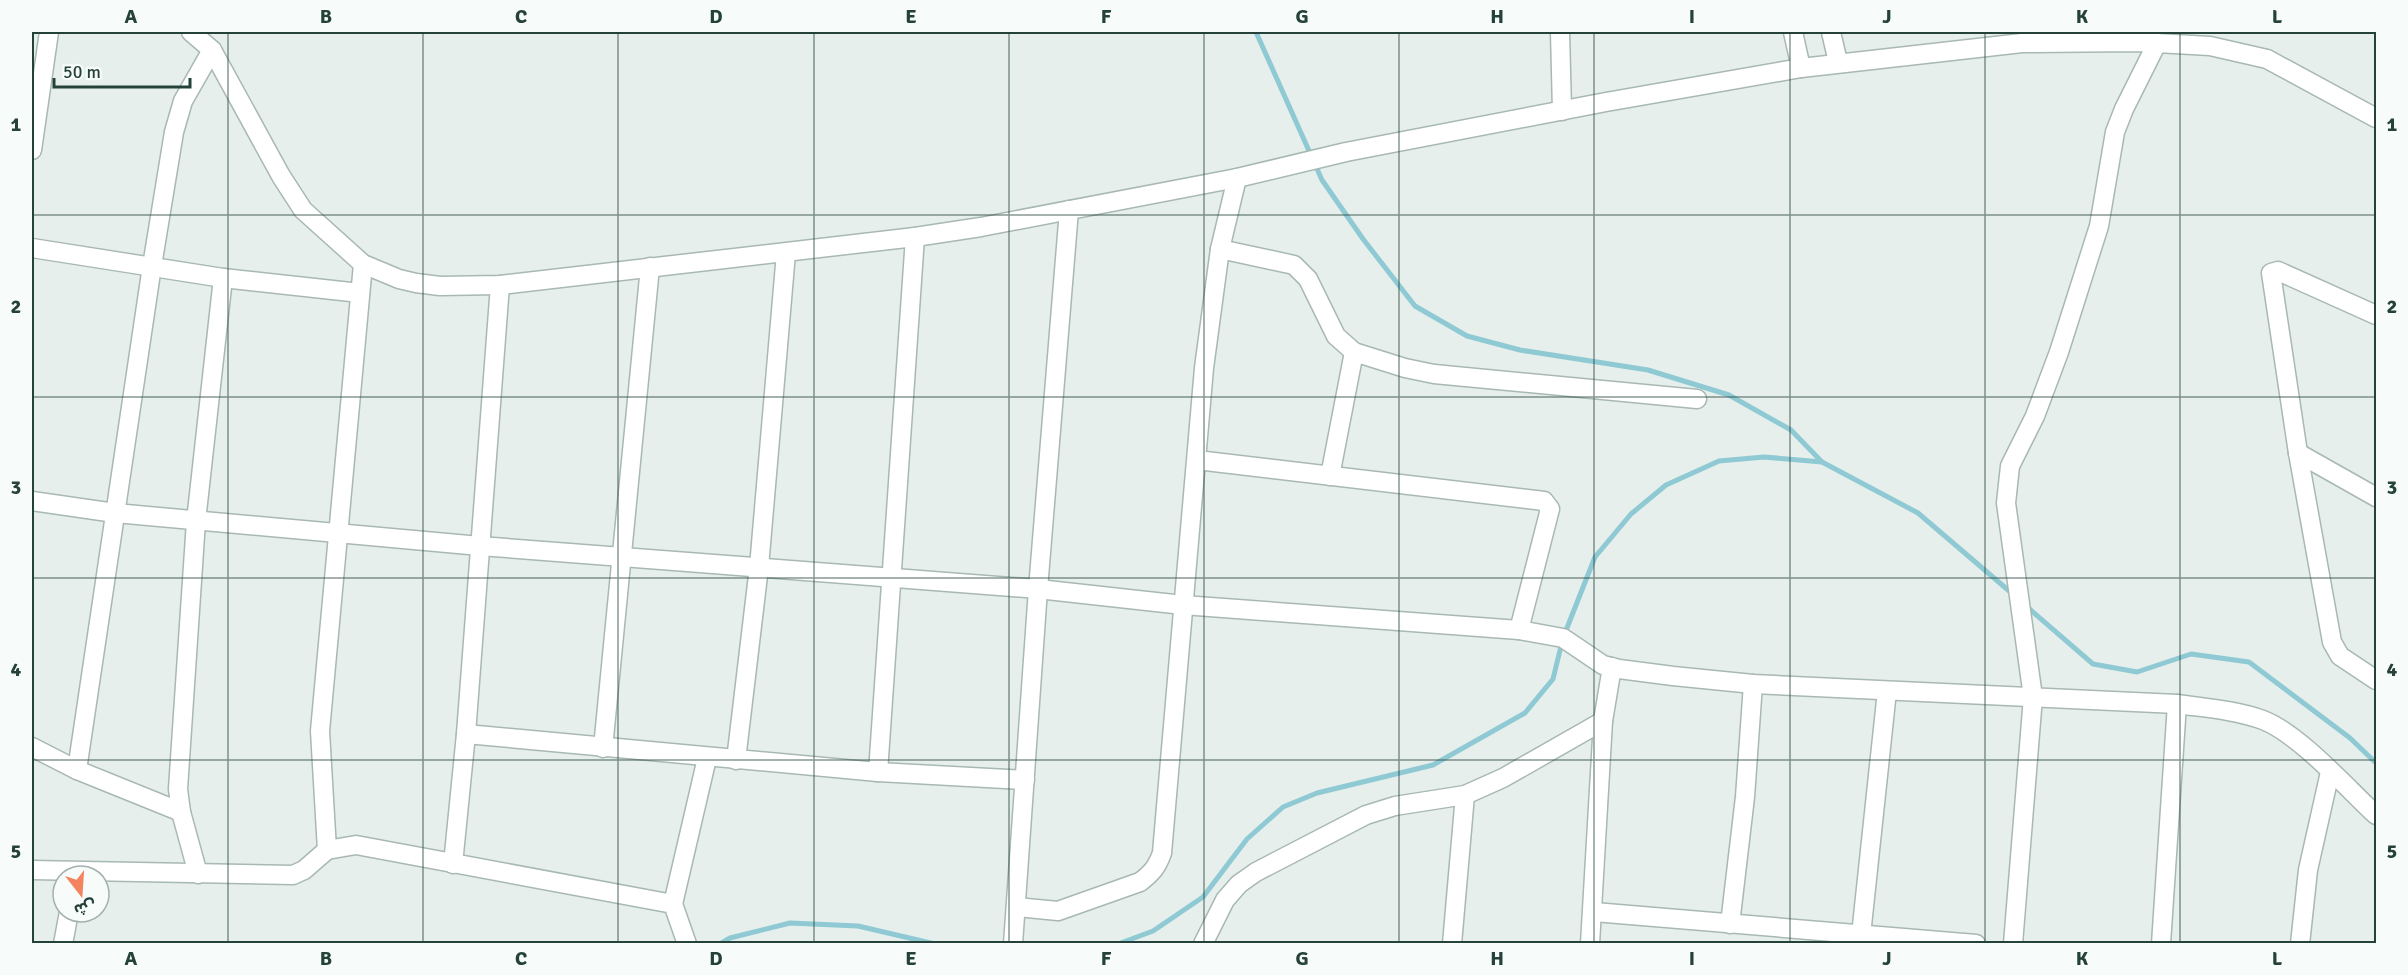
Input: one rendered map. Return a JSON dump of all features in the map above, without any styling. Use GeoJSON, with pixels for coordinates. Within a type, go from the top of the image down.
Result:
{"type":"FeatureCollection","features":[{"type":"Feature","properties":{"kind":"street"},"geometry":{"type":"LineString","coordinates":[[32,150],[49,32]]}},
{"type":"Feature","properties":{"kind":"street"},"geometry":{"type":"LineString","coordinates":[[191,32],[212,50],[303,210],[363,264],[378,272],[416,284],[440,286],[500,285],[915,237],[1237,178],[1346,152],[1801,68],[1838,62],[2022,43],[2157,43],[2210,46],[2267,59],[2286,67],[2376,118]]}},
{"type":"Feature","properties":{"kind":"street"},"geometry":{"type":"LineString","coordinates":[[1560,32],[1562,111]]}},
{"type":"Feature","properties":{"kind":"street"},"geometry":{"type":"LineString","coordinates":[[1793,32],[1801,68]]}},
{"type":"Feature","properties":{"kind":"street"},"geometry":{"type":"LineString","coordinates":[[1831,32],[1838,62]]}},
{"type":"Feature","properties":{"kind":"street"},"geometry":{"type":"LineString","coordinates":[[2013,944],[2033,697],[2006,503],[2007,482],[2010,466],[2035,416],[2059,352],[2099,226],[2115,132],[2157,43]]}},
{"type":"Feature","properties":{"kind":"street"},"geometry":{"type":"LineString","coordinates":[[78,770],[152,266],[178,116],[212,50]]}},
{"type":"Feature","properties":{"kind":"street"},"geometry":{"type":"LineString","coordinates":[[1016,908],[1049,911],[1066,908],[1140,882],[1158,865],[1162,853],[1204,368],[1220,249],[1237,178]]}},
{"type":"Feature","properties":{"kind":"street"},"geometry":{"type":"LineString","coordinates":[[1013,944],[1038,589],[1069,210]]}},
{"type":"Feature","properties":{"kind":"street"},"geometry":{"type":"LineString","coordinates":[[878,772],[915,237]]}},
{"type":"Feature","properties":{"kind":"street"},"geometry":{"type":"LineString","coordinates":[[32,248],[223,278],[360,293]]}},
{"type":"Feature","properties":{"kind":"street"},"geometry":{"type":"LineString","coordinates":[[1220,249],[1294,265],[1308,279],[1336,336],[1354,352],[1405,368],[1434,374],[1697,399]]}},
{"type":"Feature","properties":{"kind":"street"},"geometry":{"type":"LineString","coordinates":[[736,760],[759,567],[786,253]]}},
{"type":"Feature","properties":{"kind":"street"},"geometry":{"type":"LineString","coordinates":[[327,850],[320,731],[363,264]]}},
{"type":"Feature","properties":{"kind":"street"},"geometry":{"type":"LineString","coordinates":[[603,748],[650,267]]}},
{"type":"Feature","properties":{"kind":"street"},"geometry":{"type":"LineString","coordinates":[[2376,315],[2278,271],[2271,273],[2298,453],[2333,647],[2340,656],[2376,680]]}},
{"type":"Feature","properties":{"kind":"street"},"geometry":{"type":"LineString","coordinates":[[198,874],[181,812],[178,789],[196,521],[223,278]]}},
{"type":"Feature","properties":{"kind":"street"},"geometry":{"type":"LineString","coordinates":[[453,864],[466,734],[500,285]]}},
{"type":"Feature","properties":{"kind":"street"},"geometry":{"type":"LineString","coordinates":[[1330,476],[1354,352]]}},
{"type":"Feature","properties":{"kind":"street"},"geometry":{"type":"LineString","coordinates":[[2298,453],[2376,497]]}},
{"type":"Feature","properties":{"kind":"street"},"geometry":{"type":"LineString","coordinates":[[1197,460],[1547,503],[1550,509],[1520,630]]}},
{"type":"Feature","properties":{"kind":"street"},"geometry":{"type":"LineString","coordinates":[[32,501],[115,513],[480,546],[1038,589],[1183,605],[1520,630],[1563,638],[1591,659],[1612,668],[1753,684],[2177,704],[2227,711],[2263,720],[2287,732],[2376,815]]}},
{"type":"Feature","properties":{"kind":"street"},"geometry":{"type":"LineString","coordinates":[[1590,944],[1594,912],[1603,721],[1612,668]]}},
{"type":"Feature","properties":{"kind":"street"},"geometry":{"type":"LineString","coordinates":[[1730,924],[1744,797],[1753,684]]}},
{"type":"Feature","properties":{"kind":"street"},"geometry":{"type":"LineString","coordinates":[[1861,935],[1887,691]]}},
{"type":"Feature","properties":{"kind":"street"},"geometry":{"type":"LineString","coordinates":[[2161,944],[2177,704]]}},
{"type":"Feature","properties":{"kind":"street"},"geometry":{"type":"LineString","coordinates":[[1203,944],[1225,900],[1239,884],[1256,872],[1366,815],[1395,806],[1465,795],[1503,778],[1603,721]]}},
{"type":"Feature","properties":{"kind":"street"},"geometry":{"type":"LineString","coordinates":[[466,734],[708,758],[878,772],[1024,780]]}},
{"type":"Feature","properties":{"kind":"street"},"geometry":{"type":"LineString","coordinates":[[32,747],[78,770],[181,812]]}},
{"type":"Feature","properties":{"kind":"street"},"geometry":{"type":"LineString","coordinates":[[687,944],[673,904],[708,758]]}},
{"type":"Feature","properties":{"kind":"street"},"geometry":{"type":"LineString","coordinates":[[2300,944],[2308,870],[2330,772]]}},
{"type":"Feature","properties":{"kind":"street"},"geometry":{"type":"LineString","coordinates":[[1452,944],[1465,795]]}},
{"type":"Feature","properties":{"kind":"street"},"geometry":{"type":"LineString","coordinates":[[111,874],[293,874],[304,870],[327,850],[356,845],[673,904]]}},
{"type":"Feature","properties":{"kind":"street"},"geometry":{"type":"LineString","coordinates":[[32,870],[51,872]]}},
{"type":"Feature","properties":{"kind":"street"},"geometry":{"type":"LineString","coordinates":[[1594,912],[1976,944]]}},
{"type":"Feature","properties":{"kind":"street"},"geometry":{"type":"LineString","coordinates":[[63,944],[67,924]]}},
{"type":"Feature","properties":{"kind":"waterway"},"geometry":{"type":"LineString","coordinates":[[1256,32],[1322,180],[1363,239],[1415,306],[1467,336],[1520,350],[1648,370],[1729,395],[1791,430],[1822,462],[1918,513],[2015,596]]}},
{"type":"Feature","properties":{"kind":"waterway"},"geometry":{"type":"LineString","coordinates":[[1118,944],[1153,931],[1203,897],[1247,839],[1283,807],[1317,793],[1433,765],[1525,713],[1553,679],[1563,638],[1595,557],[1631,514],[1666,485],[1719,461],[1764,457],[1822,462]]}},
{"type":"Feature","properties":{"kind":"waterway"},"geometry":{"type":"LineString","coordinates":[[2026,606],[2093,664],[2137,672],[2191,654],[2249,662],[2350,738],[2376,763]]}},
{"type":"Feature","properties":{"kind":"waterway"},"geometry":{"type":"LineString","coordinates":[[720,944],[730,938],[790,923],[858,926],[935,944]]}}]}
